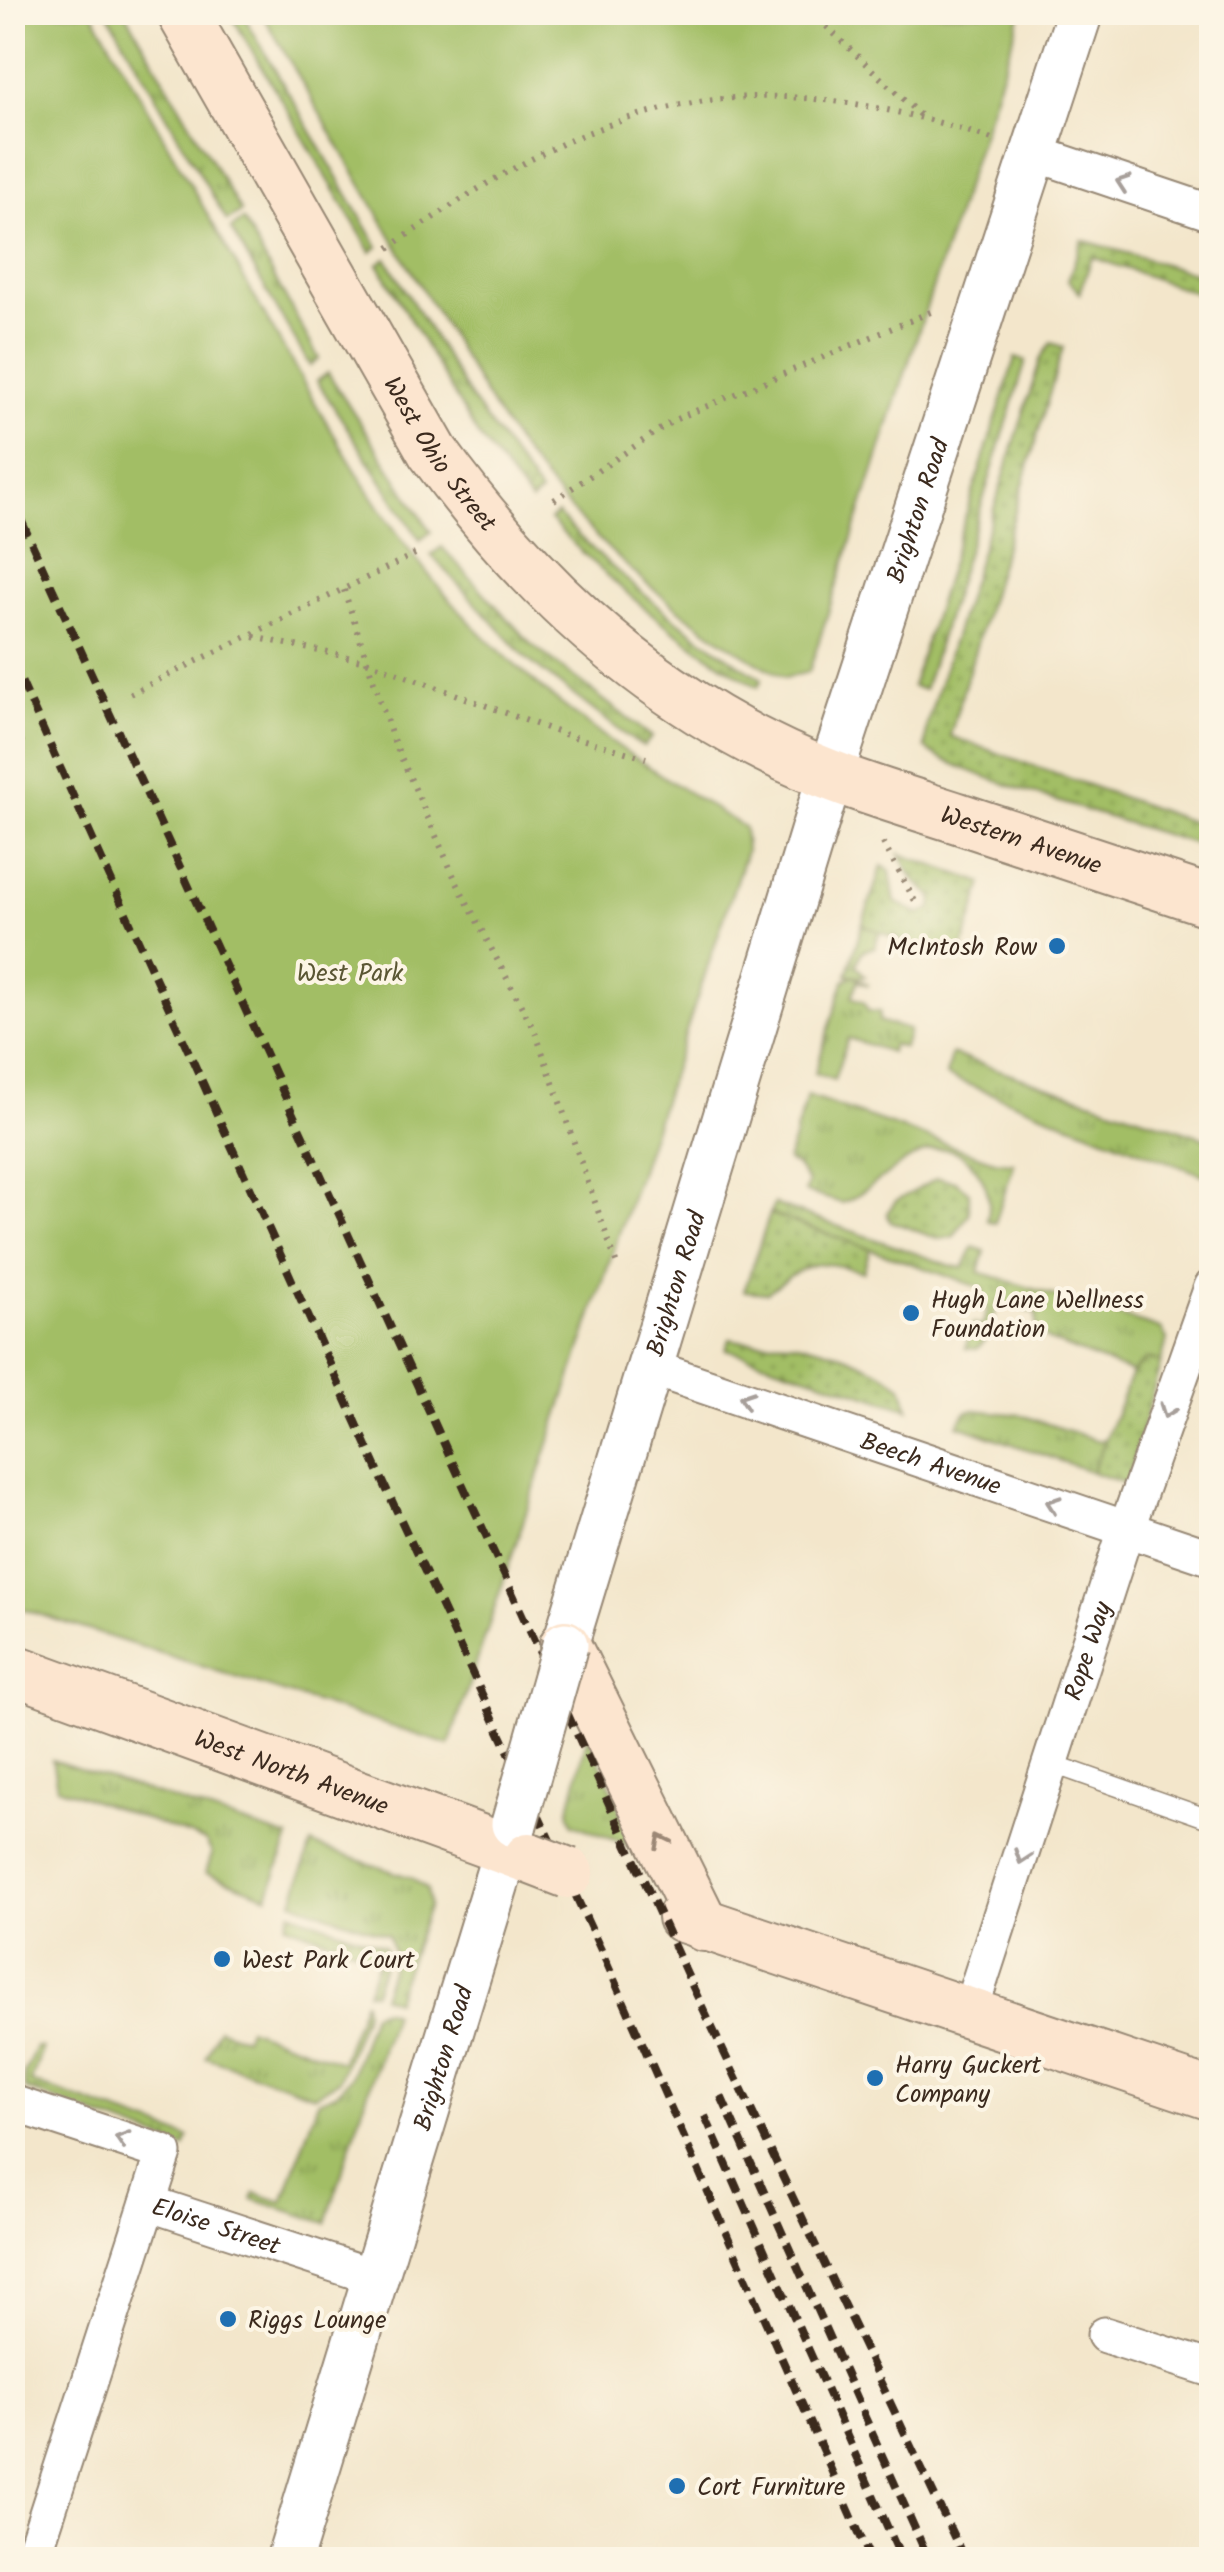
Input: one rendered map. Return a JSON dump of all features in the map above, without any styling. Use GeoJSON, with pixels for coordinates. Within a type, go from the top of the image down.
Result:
{"type":"FeatureCollection","features":[{"type":"Feature","properties":{"kind":"main road","name":"West Ohio Street"},"geometry":{"type":"LineString","coordinates":[[182,12],[408,410],[481,518],[529,574],[634,664],[730,728],[830,776]]}},
{"type":"Feature","properties":{"kind":"main road","name":"Western Avenue"},"geometry":{"type":"LineString","coordinates":[[830,776],[1212,902]]}},
{"type":"Feature","properties":{"kind":"main road"},"geometry":{"type":"LineString","coordinates":[[568,1634],[694,1921],[1212,2094]]}},
{"type":"Feature","properties":{"kind":"main road","name":"West North Avenue"},"geometry":{"type":"LineString","coordinates":[[15,1677],[530,1851]]}},
{"type":"Feature","properties":{"kind":"street","name":"Brighton Road"},"geometry":{"type":"LineString","coordinates":[[289,2560],[374,2278],[530,1851],[568,1634],[830,776],[1013,146],[1080,12]]}},
{"type":"Feature","properties":{"kind":"street"},"geometry":{"type":"LineString","coordinates":[[1013,146],[1212,212]]}},
{"type":"Feature","properties":{"kind":"street","name":"Rope Way"},"geometry":{"type":"LineString","coordinates":[[969,2014],[1126,1530],[1212,1286]]}},
{"type":"Feature","properties":{"kind":"street","name":"Beech Avenue"},"geometry":{"type":"LineString","coordinates":[[649,1367],[1212,1558]]}},
{"type":"Feature","properties":{"kind":"street","name":"Eloise Street"},"geometry":{"type":"LineString","coordinates":[[12,2103],[164,2153],[148,2203],[374,2278]]}},
{"type":"Feature","properties":{"kind":"street"},"geometry":{"type":"LineString","coordinates":[[32,2560],[148,2203]]}},
{"type":"Feature","properties":{"kind":"street"},"geometry":{"type":"LineString","coordinates":[[1105,2335],[1212,2369]]}},
{"type":"Feature","properties":{"kind":"lane"},"geometry":{"type":"LineString","coordinates":[[1053,1764],[1212,1820]]}},
{"type":"Feature","properties":{"kind":"path"},"geometry":{"type":"LineString","coordinates":[[812,12],[926,120]]}},
{"type":"Feature","properties":{"kind":"path"},"geometry":{"type":"LineString","coordinates":[[389,248],[561,144],[635,114],[700,100],[773,94],[836,98],[1013,146]]}},
{"type":"Feature","properties":{"kind":"path"},"geometry":{"type":"LineString","coordinates":[[554,500],[674,420],[932,311]]}},
{"type":"Feature","properties":{"kind":"path"},"geometry":{"type":"LineString","coordinates":[[130,694],[254,637],[421,551]]}},
{"type":"Feature","properties":{"kind":"path"},"geometry":{"type":"LineString","coordinates":[[344,590],[392,737],[456,881],[536,1034],[617,1265]]}},
{"type":"Feature","properties":{"kind":"path"},"geometry":{"type":"LineString","coordinates":[[254,637],[366,661],[557,732],[646,758]]}},
{"type":"Feature","properties":{"kind":"path"},"geometry":{"type":"LineString","coordinates":[[12,744],[26,738]]}},
{"type":"Feature","properties":{"kind":"path"},"geometry":{"type":"LineString","coordinates":[[882,842],[915,902]]}},
{"type":"Feature","properties":{"kind":"green space","name":"West Park"},"geometry":{"type":"Polygon","coordinates":[[[12,13],[93,13],[349,460],[399,536],[456,607],[517,667],[579,718],[744,827],[746,851],[449,1745],[13,1606],[12,13]]]}},
{"type":"Feature","properties":{"kind":"green space"},"geometry":{"type":"Polygon","coordinates":[[[108,13],[126,13],[241,212],[227,221],[108,13]]]}},
{"type":"Feature","properties":{"kind":"green space"},"geometry":{"type":"Polygon","coordinates":[[[230,13],[242,13],[378,247],[371,252],[230,13]]]}},
{"type":"Feature","properties":{"kind":"green space"},"geometry":{"type":"Polygon","coordinates":[[[262,13],[1021,13],[809,672],[785,678],[682,611],[619,559],[536,469],[484,394],[262,13]]]}},
{"type":"Feature","properties":{"kind":"green space"},"geometry":{"type":"Polygon","coordinates":[[[243,220],[319,359],[310,366],[231,229],[243,220]]]}},
{"type":"Feature","properties":{"kind":"green space"},"geometry":{"type":"Polygon","coordinates":[[[1082,240],[1211,278],[1211,298],[1092,257],[1080,293],[1068,280],[1082,240]]]}},
{"type":"Feature","properties":{"kind":"green space"},"geometry":{"type":"Polygon","coordinates":[[[386,258],[471,399],[540,493],[531,502],[477,434],[378,264],[386,258]]]}},
{"type":"Feature","properties":{"kind":"green space"},"geometry":{"type":"Polygon","coordinates":[[[1051,343],[1063,347],[950,736],[1211,829],[1211,849],[1013,787],[942,759],[925,748],[927,724],[1041,357],[1051,343]]]}},
{"type":"Feature","properties":{"kind":"green space"},"geometry":{"type":"Polygon","coordinates":[[[1015,358],[1026,361],[924,690],[912,686],[1015,358]]]}},
{"type":"Feature","properties":{"kind":"green space"},"geometry":{"type":"Polygon","coordinates":[[[328,373],[431,532],[420,540],[317,381],[328,373]]]}},
{"type":"Feature","properties":{"kind":"green space"},"geometry":{"type":"Polygon","coordinates":[[[557,514],[654,602],[762,679],[758,687],[674,631],[623,590],[550,520],[557,514]]]}},
{"type":"Feature","properties":{"kind":"green space"},"geometry":{"type":"Polygon","coordinates":[[[442,547],[532,645],[652,737],[644,746],[528,660],[431,555],[442,547]]]}},
{"type":"Feature","properties":{"kind":"green space"},"geometry":{"type":"Polygon","coordinates":[[[900,854],[983,883],[961,955],[928,943],[925,950],[862,925],[882,866],[890,871],[895,902],[920,914],[932,909],[933,897],[914,880],[900,854]]]}},
{"type":"Feature","properties":{"kind":"green space"},"geometry":{"type":"Polygon","coordinates":[[[862,925],[880,931],[875,947],[862,951],[856,965],[865,976],[856,977],[869,985],[858,981],[852,997],[864,1002],[868,1011],[880,1012],[879,1021],[909,1030],[904,1048],[892,1044],[890,1052],[848,1038],[834,1080],[815,1073],[844,981],[853,975],[847,975],[862,925]]]}},
{"type":"Feature","properties":{"kind":"green space"},"geometry":{"type":"Polygon","coordinates":[[[951,1054],[1211,1140],[1211,1178],[946,1076],[951,1054]]]}},
{"type":"Feature","properties":{"kind":"green space"},"geometry":{"type":"Polygon","coordinates":[[[807,1096],[995,1161],[1014,1163],[995,1223],[987,1220],[988,1193],[976,1169],[960,1154],[943,1149],[908,1160],[842,1203],[805,1192],[808,1183],[796,1165],[787,1161],[807,1096]]]}},
{"type":"Feature","properties":{"kind":"green space"},"geometry":{"type":"Polygon","coordinates":[[[937,1178],[955,1181],[969,1192],[969,1214],[953,1237],[938,1239],[890,1221],[887,1213],[895,1202],[937,1178]]]}},
{"type":"Feature","properties":{"kind":"green space"},"geometry":{"type":"Polygon","coordinates":[[[774,1204],[952,1266],[963,1268],[973,1247],[985,1251],[979,1272],[1161,1329],[1167,1340],[1161,1362],[1146,1359],[1132,1373],[1048,1340],[1036,1328],[1036,1313],[998,1301],[987,1338],[977,1349],[965,1348],[973,1324],[982,1326],[988,1308],[979,1304],[984,1289],[770,1214],[774,1204]]]}},
{"type":"Feature","properties":{"kind":"green space"},"geometry":{"type":"Polygon","coordinates":[[[770,1214],[870,1249],[863,1272],[821,1264],[802,1269],[767,1293],[744,1291],[770,1214]]]}},
{"type":"Feature","properties":{"kind":"green space"},"geometry":{"type":"Polygon","coordinates":[[[730,1339],[792,1342],[850,1358],[902,1386],[909,1409],[726,1349],[730,1339]]]}},
{"type":"Feature","properties":{"kind":"green space"},"geometry":{"type":"Polygon","coordinates":[[[1146,1359],[1161,1362],[1127,1484],[1092,1472],[1132,1373],[1146,1359]]]}},
{"type":"Feature","properties":{"kind":"green space"},"geometry":{"type":"Polygon","coordinates":[[[966,1412],[1021,1415],[1099,1441],[1108,1437],[1092,1472],[958,1425],[966,1412]]]}},
{"type":"Feature","properties":{"kind":"green space"},"geometry":{"type":"Polygon","coordinates":[[[588,1734],[633,1847],[573,1824],[569,1811],[588,1734]]]}},
{"type":"Feature","properties":{"kind":"green space"},"geometry":{"type":"Polygon","coordinates":[[[52,1760],[289,1838],[268,1896],[206,1873],[212,1854],[206,1841],[57,1787],[52,1760]]]}},
{"type":"Feature","properties":{"kind":"green space"},"geometry":{"type":"Polygon","coordinates":[[[311,1844],[412,1878],[427,1889],[429,1905],[395,2000],[382,1996],[395,1956],[388,1935],[293,1902],[311,1844]]]}},
{"type":"Feature","properties":{"kind":"green space"},"geometry":{"type":"Polygon","coordinates":[[[291,1912],[384,1946],[387,1954],[374,1992],[367,1992],[379,1958],[286,1924],[291,1912]]]}},
{"type":"Feature","properties":{"kind":"green space"},"geometry":{"type":"Polygon","coordinates":[[[364,2000],[365,2011],[339,2080],[315,2095],[206,2057],[218,2028],[244,2038],[248,2028],[341,2062],[364,2000]]]}},
{"type":"Feature","properties":{"kind":"green space"},"geometry":{"type":"Polygon","coordinates":[[[383,2009],[393,2013],[326,2223],[252,2199],[255,2193],[283,2202],[318,2101],[335,2094],[351,2077],[372,2013],[383,2009]]]}},
{"type":"Feature","properties":{"kind":"green space"},"geometry":{"type":"Polygon","coordinates":[[[36,2047],[42,2048],[31,2082],[189,2138],[185,2148],[25,2089],[24,2074],[36,2047]]]}},
{"type":"Feature","properties":{"kind":"railway"},"geometry":{"type":"LineString","coordinates":[[12,500],[690,1981],[965,2560]]}},
{"type":"Feature","properties":{"kind":"railway"},"geometry":{"type":"LineString","coordinates":[[12,661],[386,1488],[601,1950],[871,2560]]}},
{"type":"Feature","properties":{"kind":"railway"},"geometry":{"type":"LineString","coordinates":[[721,2096],[929,2560]]}},
{"type":"Feature","properties":{"kind":"railway"},"geometry":{"type":"LineString","coordinates":[[705,2116],[902,2560]]}},
{"type":"Feature","properties":{"kind":"place","name":"McIntosh Row"},"geometry":{"type":"Point","coordinates":[1057,946]}},
{"type":"Feature","properties":{"kind":"place","name":"Hugh Lane Wellness Foundation"},"geometry":{"type":"Point","coordinates":[911,1313]}},
{"type":"Feature","properties":{"kind":"place","name":"West Park Court"},"geometry":{"type":"Point","coordinates":[222,1959]}},
{"type":"Feature","properties":{"kind":"place","name":"Harry Guckert Company"},"geometry":{"type":"Point","coordinates":[875,2078]}},
{"type":"Feature","properties":{"kind":"place","name":"Riggs Lounge"},"geometry":{"type":"Point","coordinates":[228,2319]}},
{"type":"Feature","properties":{"kind":"place","name":"Cort Furniture"},"geometry":{"type":"Point","coordinates":[677,2486]}}]}
